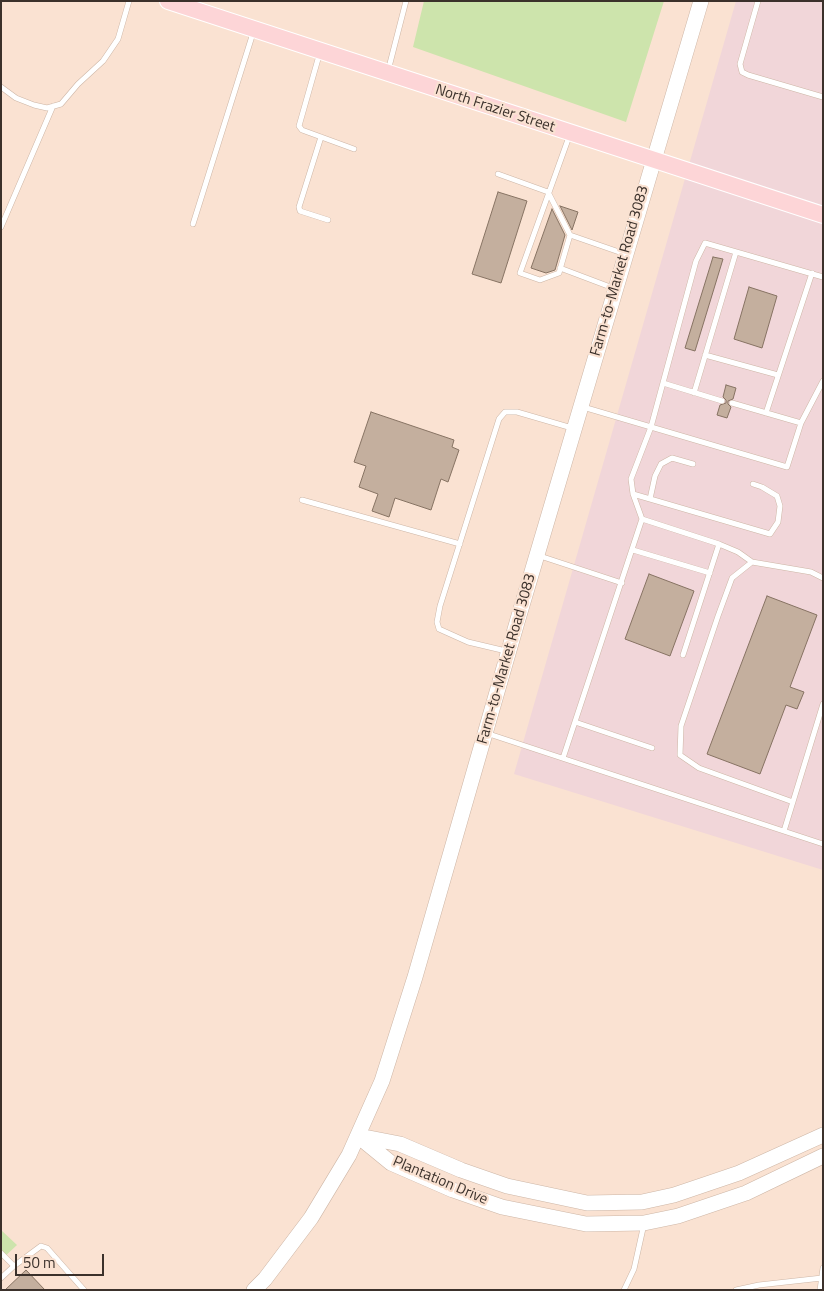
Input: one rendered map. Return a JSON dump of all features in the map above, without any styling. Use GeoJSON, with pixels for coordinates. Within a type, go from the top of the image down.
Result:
{"type":"FeatureCollection","features":[{"type":"Feature","properties":{"kind":"main road","name":"North Frazier Street"},"geometry":{"type":"LineString","coordinates":[[168,1],[196,6],[254,30],[320,52],[823,215]]}},
{"type":"Feature","properties":{"kind":"main road","name":"Farm-to-Market Road 3083"},"geometry":{"type":"LineString","coordinates":[[254,1290],[265,1279],[311,1218],[349,1155],[382,1081],[415,977],[580,406],[701,1]]}},
{"type":"Feature","properties":{"kind":"main road","name":"Plantation Drive"},"geometry":{"type":"LineString","coordinates":[[358,1136],[400,1144],[461,1170],[507,1186],[587,1203],[642,1202],[674,1195],[739,1173],[823,1135]]}},
{"type":"Feature","properties":{"kind":"main road","name":"Plantation Drive"},"geometry":{"type":"LineString","coordinates":[[358,1136],[391,1163],[453,1190],[502,1207],[586,1224],[644,1223],[678,1216],[746,1193],[823,1156]]}},
{"type":"Feature","properties":{"kind":"main road"},"geometry":{"type":"LineString","coordinates":[[642,1202],[644,1223]]}},
{"type":"Feature","properties":{"kind":"lane"},"geometry":{"type":"LineString","coordinates":[[1,87],[16,98],[34,105],[47,108],[61,104],[78,84],[103,62],[118,39],[129,1]]}},
{"type":"Feature","properties":{"kind":"lane"},"geometry":{"type":"LineString","coordinates":[[388,74],[406,1]]}},
{"type":"Feature","properties":{"kind":"lane"},"geometry":{"type":"LineString","coordinates":[[758,1],[740,64],[742,72],[823,97]]}},
{"type":"Feature","properties":{"kind":"lane"},"geometry":{"type":"LineString","coordinates":[[193,224],[254,30]]}},
{"type":"Feature","properties":{"kind":"lane"},"geometry":{"type":"LineString","coordinates":[[320,52],[299,126],[302,130],[354,149]]}},
{"type":"Feature","properties":{"kind":"lane"},"geometry":{"type":"LineString","coordinates":[[1,227],[53,106]]}},
{"type":"Feature","properties":{"kind":"lane"},"geometry":{"type":"LineString","coordinates":[[570,134],[520,273],[540,280],[559,273],[570,235]]}},
{"type":"Feature","properties":{"kind":"lane"},"geometry":{"type":"LineString","coordinates":[[321,137],[299,207],[300,211],[328,220]]}},
{"type":"Feature","properties":{"kind":"lane"},"geometry":{"type":"LineString","coordinates":[[498,174],[548,192],[570,235],[625,254]]}},
{"type":"Feature","properties":{"kind":"lane"},"geometry":{"type":"LineString","coordinates":[[563,758],[642,519],[633,494],[631,479],[651,427],[696,261],[706,243],[823,277]]}},
{"type":"Feature","properties":{"kind":"lane"},"geometry":{"type":"LineString","coordinates":[[694,393],[736,252]]}},
{"type":"Feature","properties":{"kind":"lane"},"geometry":{"type":"LineString","coordinates":[[560,268],[615,289]]}},
{"type":"Feature","properties":{"kind":"lane"},"geometry":{"type":"LineString","coordinates":[[766,413],[812,274]]}},
{"type":"Feature","properties":{"kind":"lane"},"geometry":{"type":"LineString","coordinates":[[705,356],[778,375]]}},
{"type":"Feature","properties":{"kind":"lane"},"geometry":{"type":"LineString","coordinates":[[580,406],[787,467],[801,423],[823,381]]}},
{"type":"Feature","properties":{"kind":"lane"},"geometry":{"type":"LineString","coordinates":[[663,383],[722,401]]}},
{"type":"Feature","properties":{"kind":"lane"},"geometry":{"type":"LineString","coordinates":[[732,403],[801,423]]}},
{"type":"Feature","properties":{"kind":"lane"},"geometry":{"type":"LineString","coordinates":[[509,652],[468,642],[439,629],[437,622],[440,606],[499,419],[505,412],[517,412],[574,429]]}},
{"type":"Feature","properties":{"kind":"lane"},"geometry":{"type":"LineString","coordinates":[[650,499],[655,476],[662,464],[672,458],[693,464]]}},
{"type":"Feature","properties":{"kind":"lane"},"geometry":{"type":"LineString","coordinates":[[633,494],[770,534],[778,522],[780,506],[777,496],[753,484]]}},
{"type":"Feature","properties":{"kind":"lane"},"geometry":{"type":"LineString","coordinates":[[302,500],[460,544]]}},
{"type":"Feature","properties":{"kind":"lane"},"geometry":{"type":"LineString","coordinates":[[642,519],[718,544],[738,552],[752,562],[810,572],[823,578]]}},
{"type":"Feature","properties":{"kind":"lane"},"geometry":{"type":"LineString","coordinates":[[683,655],[718,544]]}},
{"type":"Feature","properties":{"kind":"lane"},"geometry":{"type":"LineString","coordinates":[[633,550],[710,573]]}},
{"type":"Feature","properties":{"kind":"lane"},"geometry":{"type":"LineString","coordinates":[[537,555],[622,583]]}},
{"type":"Feature","properties":{"kind":"lane"},"geometry":{"type":"LineString","coordinates":[[752,562],[732,578],[680,726],[680,755],[699,768],[793,802]]}},
{"type":"Feature","properties":{"kind":"lane"},"geometry":{"type":"LineString","coordinates":[[784,831],[823,704]]}},
{"type":"Feature","properties":{"kind":"lane"},"geometry":{"type":"LineString","coordinates":[[575,722],[652,748]]}},
{"type":"Feature","properties":{"kind":"lane"},"geometry":{"type":"LineString","coordinates":[[486,732],[823,844]]}},
{"type":"Feature","properties":{"kind":"lane"},"geometry":{"type":"LineString","coordinates":[[624,1290],[634,1269],[644,1223]]}},
{"type":"Feature","properties":{"kind":"lane"},"geometry":{"type":"LineString","coordinates":[[1,1278],[41,1246],[46,1248],[84,1290]]}},
{"type":"Feature","properties":{"kind":"lane"},"geometry":{"type":"LineString","coordinates":[[1,1253],[14,1266]]}},
{"type":"Feature","properties":{"kind":"lane"},"geometry":{"type":"LineString","coordinates":[[820,1290],[823,1268]]}},
{"type":"Feature","properties":{"kind":"lane"},"geometry":{"type":"LineString","coordinates":[[736,1290],[767,1284],[822,1278]]}},
{"type":"Feature","properties":{"kind":"shaded area"},"geometry":{"type":"Polygon","coordinates":[[[736,1],[823,1],[823,870],[514,774],[736,1]]]}},
{"type":"Feature","properties":{"kind":"green space"},"geometry":{"type":"Polygon","coordinates":[[[424,1],[664,1],[626,122],[413,47],[424,1]]]}},
{"type":"Feature","properties":{"kind":"green space"},"geometry":{"type":"Polygon","coordinates":[[[1,1230],[17,1245],[1,1260],[1,1230]]]}},
{"type":"Feature","properties":{"kind":"building"},"geometry":{"type":"Polygon","coordinates":[[[498,192],[527,201],[501,283],[472,274],[498,192]]]}},
{"type":"Feature","properties":{"kind":"building"},"geometry":{"type":"Polygon","coordinates":[[[560,206],[578,212],[572,230],[560,206]]]}},
{"type":"Feature","properties":{"kind":"building"},"geometry":{"type":"Polygon","coordinates":[[[552,209],[565,235],[555,270],[546,273],[531,268],[552,209]]]}},
{"type":"Feature","properties":{"kind":"building"},"geometry":{"type":"Polygon","coordinates":[[[713,257],[723,259],[695,351],[685,348],[713,257]]]}},
{"type":"Feature","properties":{"kind":"building"},"geometry":{"type":"Polygon","coordinates":[[[749,287],[777,296],[762,348],[734,339],[749,287]]]}},
{"type":"Feature","properties":{"kind":"building"},"geometry":{"type":"Polygon","coordinates":[[[726,385],[736,388],[733,399],[728,401],[731,407],[727,418],[717,415],[720,405],[726,403],[723,397],[726,385]]]}},
{"type":"Feature","properties":{"kind":"building"},"geometry":{"type":"Polygon","coordinates":[[[371,412],[454,440],[452,447],[459,450],[448,482],[441,479],[431,510],[395,498],[389,517],[372,511],[378,494],[359,487],[366,466],[354,462],[371,412]]]}},
{"type":"Feature","properties":{"kind":"building"},"geometry":{"type":"Polygon","coordinates":[[[649,574],[694,591],[670,656],[625,639],[649,574]]]}},
{"type":"Feature","properties":{"kind":"building"},"geometry":{"type":"Polygon","coordinates":[[[767,596],[817,615],[790,687],[804,692],[797,709],[786,705],[760,774],[707,754],[767,596]]]}},
{"type":"Feature","properties":{"kind":"building"},"geometry":{"type":"Polygon","coordinates":[[[26,1270],[45,1290],[5,1290],[26,1270]]]}}]}
